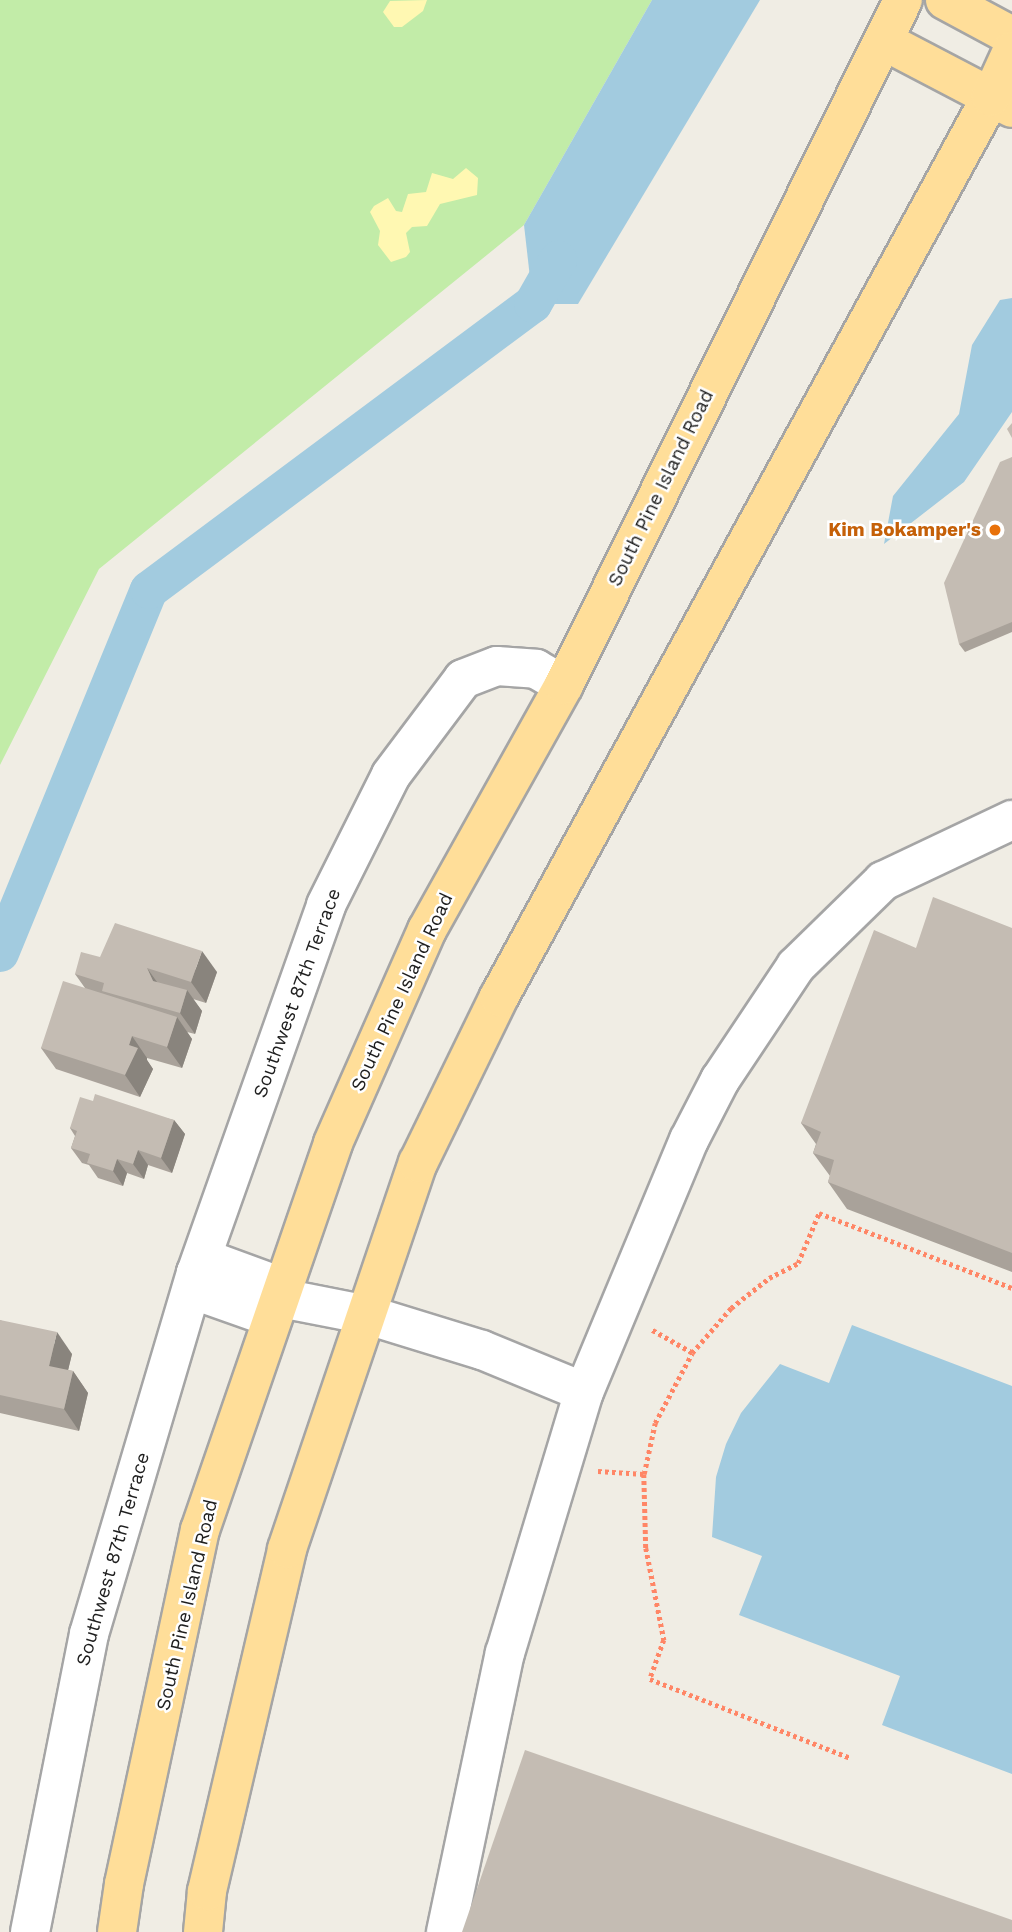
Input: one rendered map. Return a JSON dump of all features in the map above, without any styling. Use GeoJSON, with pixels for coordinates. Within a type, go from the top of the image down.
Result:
{"type":"FeatureCollection","features":[{"type":"Feature","properties":{"kind":"main road","name":"South Pine Island Road"},"geometry":{"type":"LineString","coordinates":[[117,1932],[124,1884],[201,1530],[333,1143],[427,930],[564,685],[903,0]]}},
{"type":"Feature","properties":{"kind":"main road"},"geometry":{"type":"LineString","coordinates":[[945,0],[1012,36]]}},
{"type":"Feature","properties":{"kind":"main road"},"geometry":{"type":"LineString","coordinates":[[884,41],[1002,103]]}},
{"type":"Feature","properties":{"kind":"main road"},"geometry":{"type":"LineString","coordinates":[[203,1932],[207,1891],[287,1549],[418,1164],[499,997],[1002,103],[1012,51]]}},
{"type":"Feature","properties":{"kind":"street","name":"Southwest 87th Terrace"},"geometry":{"type":"LineString","coordinates":[[30,1932],[89,1634],[196,1273],[326,905],[391,775],[463,679],[497,666],[536,669],[564,685]]}},
{"type":"Feature","properties":{"kind":"street"},"geometry":{"type":"LineString","coordinates":[[446,1932],[505,1653],[584,1392],[689,1140],[720,1080],[796,966],[883,881],[1012,820]]}},
{"type":"Feature","properties":{"kind":"street"},"geometry":{"type":"LineString","coordinates":[[196,1273],[214,1262],[271,1283],[281,1298],[368,1315],[482,1350],[584,1392]]}},
{"type":"Feature","properties":{"kind":"path"},"geometry":{"type":"LineString","coordinates":[[851,1758],[650,1679],[664,1640],[649,1575],[644,1474],[655,1423],[692,1353],[731,1308],[769,1278],[798,1263],[819,1213],[1012,1288]]}},
{"type":"Feature","properties":{"kind":"path"},"geometry":{"type":"LineString","coordinates":[[647,1327],[692,1353]]}},
{"type":"Feature","properties":{"kind":"path"},"geometry":{"type":"LineString","coordinates":[[593,1470],[644,1474]]}},
{"type":"Feature","properties":{"kind":"green space"},"geometry":{"type":"Polygon","coordinates":[[[0,0],[652,0],[524,225],[99,569],[0,765],[0,0]]]}},
{"type":"Feature","properties":{"kind":"sand"},"geometry":{"type":"Polygon","coordinates":[[[427,0],[423,11],[402,27],[394,27],[383,12],[390,1],[427,0]]]}},
{"type":"Feature","properties":{"kind":"sand"},"geometry":{"type":"Polygon","coordinates":[[[466,168],[478,178],[477,195],[440,204],[427,226],[412,227],[406,233],[410,252],[406,257],[391,262],[378,245],[380,231],[370,212],[374,206],[388,198],[396,211],[402,212],[408,194],[426,192],[432,173],[453,179],[466,168]]]}},
{"type":"Feature","properties":{"kind":"water"},"geometry":{"type":"Polygon","coordinates":[[[652,0],[760,0],[578,304],[533,304],[524,225],[652,0]]]}},
{"type":"Feature","properties":{"kind":"water"},"geometry":{"type":"Polygon","coordinates":[[[1012,298],[1012,412],[964,482],[884,544],[893,496],[959,414],[972,345],[1000,300],[1012,298]]]}},
{"type":"Feature","properties":{"kind":"water"},"geometry":{"type":"Polygon","coordinates":[[[852,1325],[1012,1386],[1012,1774],[882,1725],[900,1676],[739,1615],[762,1556],[712,1537],[716,1477],[726,1444],[741,1413],[780,1364],[829,1383],[852,1325]]]}},
{"type":"Feature","properties":{"kind":"building"},"geometry":{"type":"Polygon","coordinates":[[[1012,423],[1012,438],[1007,429],[1012,423]]]}},
{"type":"Feature","properties":{"kind":"building","name":"Kim Bokamper's"},"geometry":{"type":"Polygon","coordinates":[[[1012,457],[1012,622],[959,644],[944,583],[1000,462],[1012,457]]]}},
{"type":"Feature","properties":{"kind":"building"},"geometry":{"type":"Polygon","coordinates":[[[933,897],[1012,928],[1012,1253],[828,1182],[834,1160],[813,1153],[821,1132],[801,1123],[874,930],[916,948],[933,897]]]}},
{"type":"Feature","properties":{"kind":"building"},"geometry":{"type":"Polygon","coordinates":[[[115,923],[202,951],[191,982],[147,968],[153,981],[187,990],[180,1013],[102,991],[104,983],[75,974],[81,952],[100,957],[115,923]]]}},
{"type":"Feature","properties":{"kind":"building"},"geometry":{"type":"Polygon","coordinates":[[[63,981],[177,1017],[167,1047],[132,1036],[129,1045],[138,1048],[125,1075],[41,1048],[63,981]]]}},
{"type":"Feature","properties":{"kind":"building"},"geometry":{"type":"Polygon","coordinates":[[[95,1094],[174,1120],[161,1158],[138,1150],[133,1164],[117,1159],[113,1171],[87,1163],[90,1154],[71,1148],[77,1131],[70,1128],[80,1097],[93,1101],[95,1094]]]}},
{"type":"Feature","properties":{"kind":"building"},"geometry":{"type":"Polygon","coordinates":[[[0,1320],[57,1332],[49,1366],[73,1371],[64,1409],[0,1395],[0,1320]]]}},
{"type":"Feature","properties":{"kind":"building"},"geometry":{"type":"Polygon","coordinates":[[[525,1750],[1012,1920],[1012,1932],[462,1932],[525,1750]]]}},
{"type":"Feature","properties":{"kind":"waterway"},"geometry":{"type":"LineString","coordinates":[[0,953],[149,590],[533,304],[558,260]]}},
{"type":"Feature","properties":{"kind":"place","name":"Kim Bokamper's"},"geometry":{"type":"Point","coordinates":[995,530]}}]}
